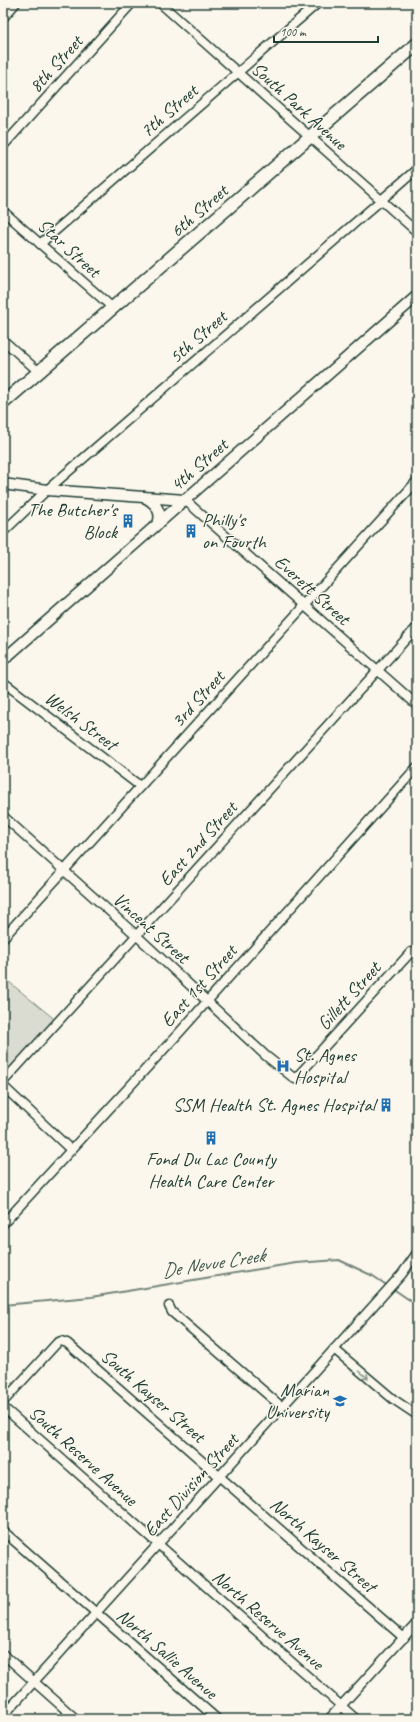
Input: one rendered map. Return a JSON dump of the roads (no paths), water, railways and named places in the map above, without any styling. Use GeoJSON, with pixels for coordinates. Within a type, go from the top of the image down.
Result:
{"type":"FeatureCollection","features":[{"type":"Feature","properties":{"kind":"main road","name":"6th Street"},"geometry":{"type":"LineString","coordinates":[[3,404],[417,44]]}},
{"type":"Feature","properties":{"kind":"street"},"geometry":{"type":"LineString","coordinates":[[3,18],[16,3]]}},
{"type":"Feature","properties":{"kind":"street","name":"8th Street"},"geometry":{"type":"LineString","coordinates":[[3,146],[132,3]]}},
{"type":"Feature","properties":{"kind":"street","name":"South Park Avenue"},"geometry":{"type":"LineString","coordinates":[[160,3],[417,232]]}},
{"type":"Feature","properties":{"kind":"street","name":"7th Street"},"geometry":{"type":"LineString","coordinates":[[40,244],[318,3]]}},
{"type":"Feature","properties":{"kind":"street","name":"5th Street"},"geometry":{"type":"LineString","coordinates":[[3,532],[47,490],[417,169]]}},
{"type":"Feature","properties":{"kind":"street","name":"Star Street"},"geometry":{"type":"LineString","coordinates":[[3,211],[114,309]]}},
{"type":"Feature","properties":{"kind":"street","name":"4th Street"},"geometry":{"type":"LineString","coordinates":[[3,660],[417,296]]}},
{"type":"Feature","properties":{"kind":"street"},"geometry":{"type":"LineString","coordinates":[[3,340],[39,372]]}},
{"type":"Feature","properties":{"kind":"street","name":"3rd Street"},"geometry":{"type":"LineString","coordinates":[[3,938],[65,872],[140,786],[417,481]]}},
{"type":"Feature","properties":{"kind":"street"},"geometry":{"type":"LineString","coordinates":[[3,484],[47,490],[185,500]]}},
{"type":"Feature","properties":{"kind":"street"},"geometry":{"type":"LineString","coordinates":[[142,497],[148,499],[157,507],[160,514],[158,524]]}},
{"type":"Feature","properties":{"kind":"street","name":"Everett Street"},"geometry":{"type":"LineString","coordinates":[[185,500],[417,705]]}},
{"type":"Feature","properties":{"kind":"street","name":"East 2nd Street"},"geometry":{"type":"LineString","coordinates":[[3,1082],[417,627]]}},
{"type":"Feature","properties":{"kind":"street","name":"Welsh Street"},"geometry":{"type":"LineString","coordinates":[[3,682],[140,786]]}},
{"type":"Feature","properties":{"kind":"street","name":"East 1st Street"},"geometry":{"type":"LineString","coordinates":[[3,1224],[417,767]]}},
{"type":"Feature","properties":{"kind":"street","name":"Vincent Street"},"geometry":{"type":"LineString","coordinates":[[3,816],[136,935],[206,1001],[295,1079]]}},
{"type":"Feature","properties":{"kind":"street","name":"Gillett Street"},"geometry":{"type":"LineString","coordinates":[[295,1079],[411,952]]}},
{"type":"Feature","properties":{"kind":"street"},"geometry":{"type":"LineString","coordinates":[[3,1086],[71,1150]]}},
{"type":"Feature","properties":{"kind":"street","name":"East Division Street"},"geometry":{"type":"LineString","coordinates":[[3,1716],[394,1283],[417,1253]]}},
{"type":"Feature","properties":{"kind":"street","name":"East Division Street"},"geometry":{"type":"LineString","coordinates":[[402,1274],[417,1263]]}},
{"type":"Feature","properties":{"kind":"street"},"geometry":{"type":"LineString","coordinates":[[168,1306],[172,1312],[282,1407]]}},
{"type":"Feature","properties":{"kind":"street","name":"South Kayser Street"},"geometry":{"type":"LineString","coordinates":[[3,1402],[57,1342],[62,1341],[76,1350],[220,1476]]}},
{"type":"Feature","properties":{"kind":"street"},"geometry":{"type":"LineString","coordinates":[[334,1349],[393,1399],[417,1415]]}},
{"type":"Feature","properties":{"kind":"street","name":"South Reserve Avenue"},"geometry":{"type":"LineString","coordinates":[[3,1407],[159,1545]]}},
{"type":"Feature","properties":{"kind":"street","name":"North Kayser Street"},"geometry":{"type":"LineString","coordinates":[[220,1476],[404,1638]]}},
{"type":"Feature","properties":{"kind":"street","name":"North Sallie Avenue"},"geometry":{"type":"LineString","coordinates":[[3,1531],[217,1719]]}},
{"type":"Feature","properties":{"kind":"street","name":"North Reserve Avenue"},"geometry":{"type":"LineString","coordinates":[[159,1545],[356,1719]]}},
{"type":"Feature","properties":{"kind":"street"},"geometry":{"type":"LineString","coordinates":[[329,1719],[417,1623]]}},
{"type":"Feature","properties":{"kind":"street"},"geometry":{"type":"LineString","coordinates":[[3,1654],[76,1719]]}},
{"type":"Feature","properties":{"kind":"waterway","name":"De Nevue Creek"},"geometry":{"type":"LineString","coordinates":[[3,1305],[91,1297],[296,1263],[339,1260],[373,1276],[388,1286]]}},
{"type":"Feature","properties":{"kind":"waterway","name":"De Nevue Creek"},"geometry":{"type":"LineString","coordinates":[[392,1288],[408,1299],[417,1302]]}},
{"type":"Feature","properties":{"kind":"place","name":"The Butcher's Block"},"geometry":{"type":"Point","coordinates":[128,521]}},
{"type":"Feature","properties":{"kind":"place","name":"Philly's on Fourth"},"geometry":{"type":"Point","coordinates":[191,531]}},
{"type":"Feature","properties":{"kind":"place","name":"St. Agnes Hospital"},"geometry":{"type":"Point","coordinates":[283,1066]}},
{"type":"Feature","properties":{"kind":"place","name":"SSM Health St. Agnes Hospital"},"geometry":{"type":"Point","coordinates":[386,1105]}},
{"type":"Feature","properties":{"kind":"place","name":"Fond Du Lac County Health Care Center"},"geometry":{"type":"Point","coordinates":[211,1138]}},
{"type":"Feature","properties":{"kind":"place","name":"Marian University"},"geometry":{"type":"Point","coordinates":[340,1401]}}]}
